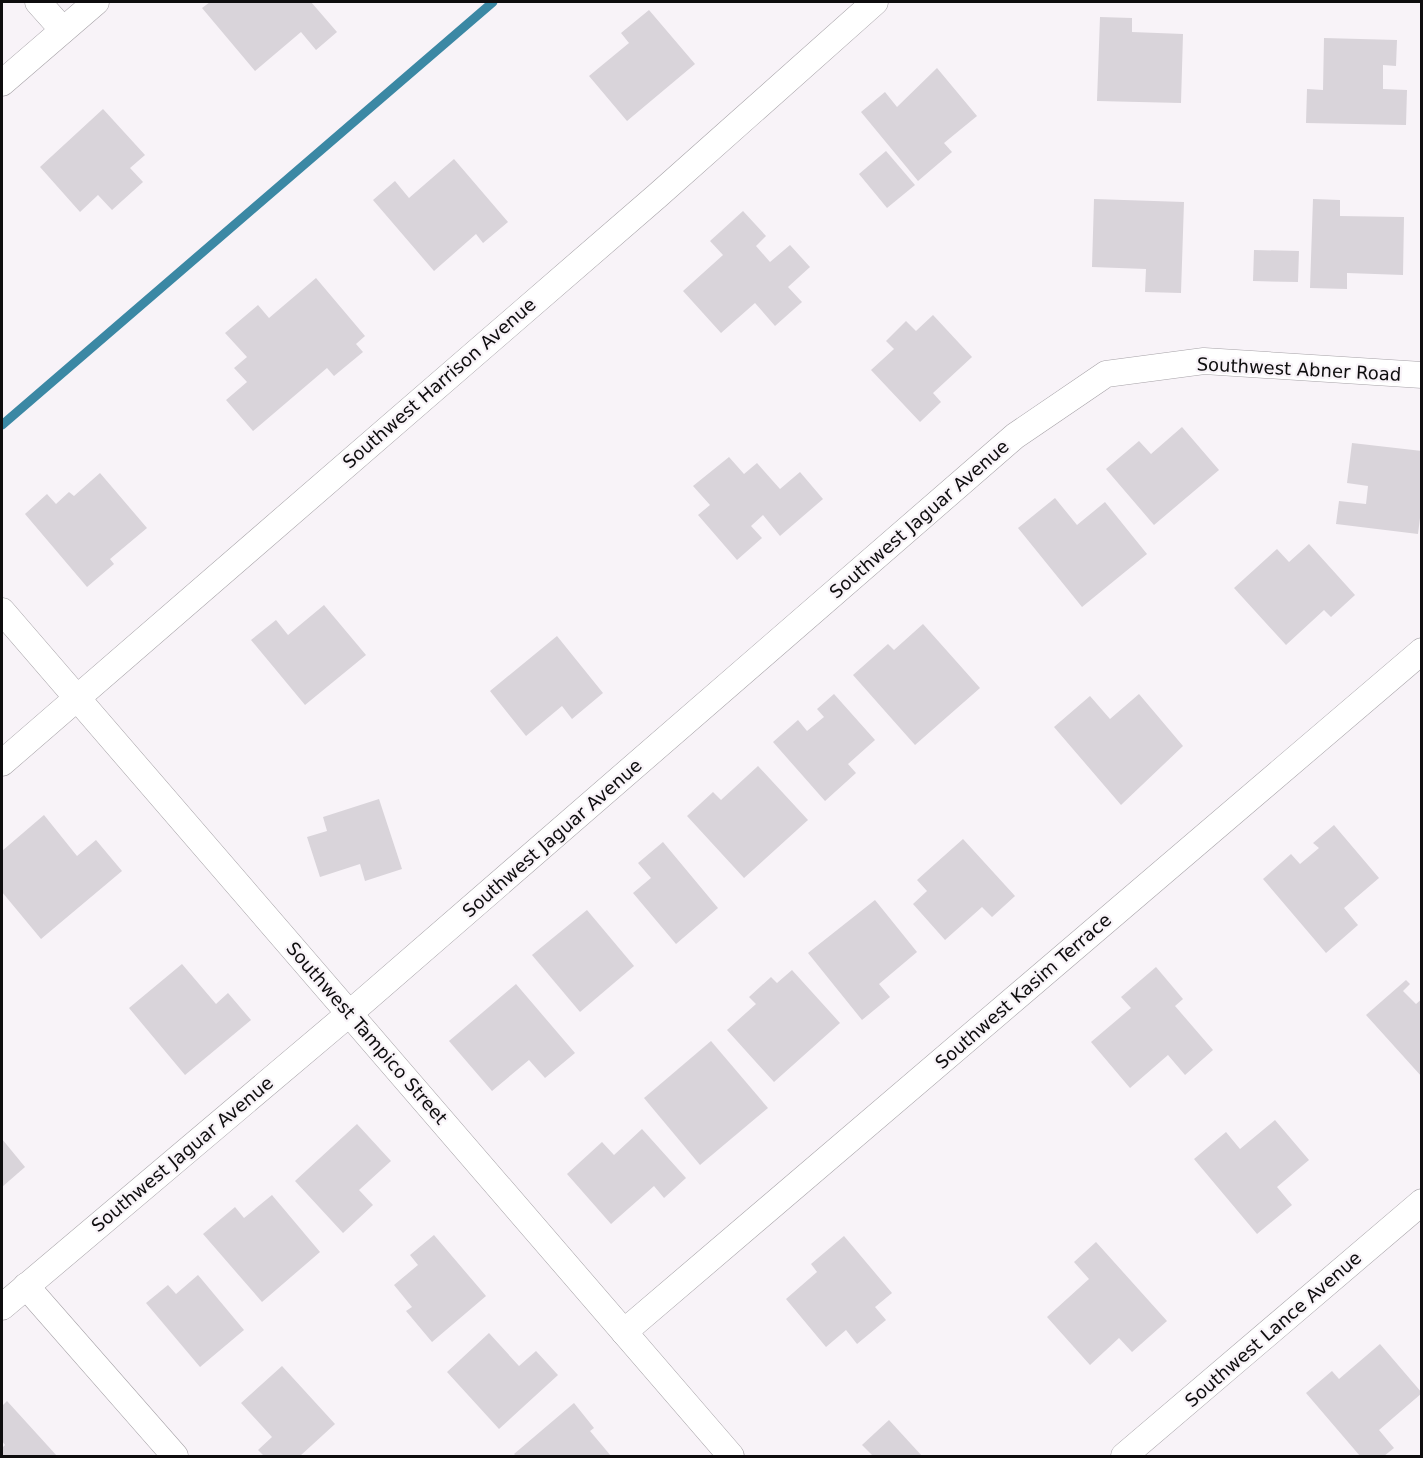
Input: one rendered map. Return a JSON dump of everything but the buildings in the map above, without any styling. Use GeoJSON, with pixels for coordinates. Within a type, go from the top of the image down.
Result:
{"type":"FeatureCollection","features":[{"type":"Feature","properties":{"kind":"street"},"geometry":{"type":"LineString","coordinates":[[38,2],[63,30]]}},
{"type":"Feature","properties":{"kind":"street"},"geometry":{"type":"LineString","coordinates":[[2,83],[96,2]]}},
{"type":"Feature","properties":{"kind":"street","name":"Southwest Harrison Avenue"},"geometry":{"type":"LineString","coordinates":[[2,763],[666,188],[875,2]]}},
{"type":"Feature","properties":{"kind":"street","name":"Southwest Abner Road"},"geometry":{"type":"LineString","coordinates":[[1106,374],[1204,361],[1422,375]]}},
{"type":"Feature","properties":{"kind":"street","name":"Southwest Jaguar Avenue"},"geometry":{"type":"LineString","coordinates":[[2,1307],[350,1013],[1015,436],[1106,374]]}},
{"type":"Feature","properties":{"kind":"street","name":"Southwest Tampico Street"},"geometry":{"type":"LineString","coordinates":[[2,611],[731,1456]]}},
{"type":"Feature","properties":{"kind":"street","name":"Southwest Kasim Terrace"},"geometry":{"type":"LineString","coordinates":[[624,1332],[1422,651]]}},
{"type":"Feature","properties":{"kind":"street","name":"Southwest Lance Avenue"},"geometry":{"type":"LineString","coordinates":[[1124,1456],[1422,1202]]}},
{"type":"Feature","properties":{"kind":"street"},"geometry":{"type":"LineString","coordinates":[[26,1286],[175,1456]]}},
{"type":"Feature","properties":{"kind":"waterway"},"geometry":{"type":"LineString","coordinates":[[2,425],[493,2]]}}]}
